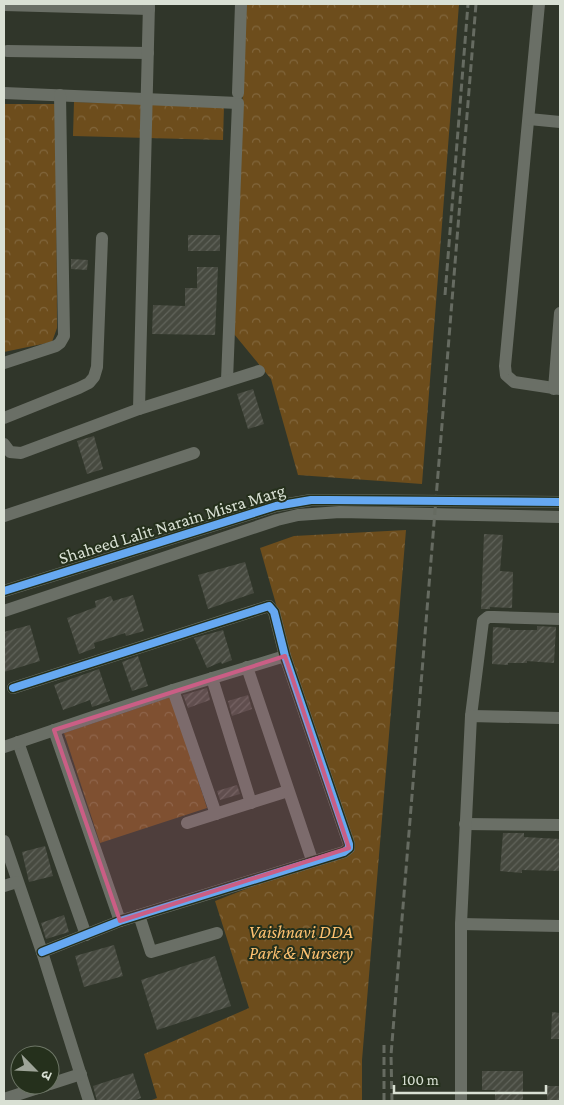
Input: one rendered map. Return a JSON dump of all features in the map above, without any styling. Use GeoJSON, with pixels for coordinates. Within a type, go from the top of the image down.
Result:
{"type":"FeatureCollection","features":[{"type":"Feature","properties":{"kind":"street"},"geometry":{"type":"LineString","coordinates":[[238,92],[241,4]]}},
{"type":"Feature","properties":{"kind":"street"},"geometry":{"type":"LineString","coordinates":[[539,4],[505,366],[506,375],[514,382],[557,389],[560,313]]}},
{"type":"Feature","properties":{"kind":"street"},"geometry":{"type":"LineString","coordinates":[[4,6],[149,6],[139,409]]}},
{"type":"Feature","properties":{"kind":"street"},"geometry":{"type":"LineString","coordinates":[[8,51],[148,53]]}},
{"type":"Feature","properties":{"kind":"street"},"geometry":{"type":"LineString","coordinates":[[4,93],[238,102],[228,380]]}},
{"type":"Feature","properties":{"kind":"street"},"geometry":{"type":"LineString","coordinates":[[4,363],[56,346],[60,344],[64,336],[60,95]]}},
{"type":"Feature","properties":{"kind":"street"},"geometry":{"type":"LineString","coordinates":[[529,119],[560,122]]}},
{"type":"Feature","properties":{"kind":"street"},"geometry":{"type":"LineString","coordinates":[[4,418],[79,388],[89,383],[94,377],[99,354],[102,238]]}},
{"type":"Feature","properties":{"kind":"street"},"geometry":{"type":"LineString","coordinates":[[4,444],[10,452],[21,453],[139,409],[259,371]]}},
{"type":"Feature","properties":{"kind":"street"},"geometry":{"type":"LineString","coordinates":[[4,516],[194,453]]}},
{"type":"Feature","properties":{"kind":"street","name":"Shaheed Lalit Narain Misra Marg"},"geometry":{"type":"LineString","coordinates":[[4,591],[276,506],[296,502],[329,500],[560,502]]}},
{"type":"Feature","properties":{"kind":"street","name":"Shaheed Lalit Narain Misra Marg"},"geometry":{"type":"LineString","coordinates":[[4,611],[277,520],[298,515],[340,512],[560,518]]}},
{"type":"Feature","properties":{"kind":"street"},"geometry":{"type":"LineString","coordinates":[[13,688],[265,606],[270,606],[274,612],[285,656],[349,844],[344,852],[312,860],[139,915],[42,952]]}},
{"type":"Feature","properties":{"kind":"street"},"geometry":{"type":"LineString","coordinates":[[461,1101],[461,924],[465,824],[471,716],[483,621],[488,617],[560,619]]}},
{"type":"Feature","properties":{"kind":"street"},"geometry":{"type":"LineString","coordinates":[[4,747],[174,690],[285,656]]}},
{"type":"Feature","properties":{"kind":"street"},"geometry":{"type":"LineString","coordinates":[[247,667],[312,860]]}},
{"type":"Feature","properties":{"kind":"street"},"geometry":{"type":"LineString","coordinates":[[212,678],[251,803]]}},
{"type":"Feature","properties":{"kind":"street"},"geometry":{"type":"LineString","coordinates":[[174,690],[216,814]]}},
{"type":"Feature","properties":{"kind":"street"},"geometry":{"type":"LineString","coordinates":[[471,716],[560,718]]}},
{"type":"Feature","properties":{"kind":"street"},"geometry":{"type":"LineString","coordinates":[[54,730],[120,922]]}},
{"type":"Feature","properties":{"kind":"street"},"geometry":{"type":"LineString","coordinates":[[18,742],[86,934]]}},
{"type":"Feature","properties":{"kind":"street"},"geometry":{"type":"LineString","coordinates":[[187,822],[288,791]]}},
{"type":"Feature","properties":{"kind":"street"},"geometry":{"type":"LineString","coordinates":[[465,824],[560,825]]}},
{"type":"Feature","properties":{"kind":"street"},"geometry":{"type":"LineString","coordinates":[[4,841],[42,952],[89,1101]]}},
{"type":"Feature","properties":{"kind":"street"},"geometry":{"type":"LineString","coordinates":[[4,886],[17,882]]}},
{"type":"Feature","properties":{"kind":"street"},"geometry":{"type":"LineString","coordinates":[[139,915],[151,952],[217,932]]}},
{"type":"Feature","properties":{"kind":"street"},"geometry":{"type":"LineString","coordinates":[[461,924],[560,926]]}},
{"type":"Feature","properties":{"kind":"street"},"geometry":{"type":"LineString","coordinates":[[60,1080],[81,1074]]}},
{"type":"Feature","properties":{"kind":"street"},"geometry":{"type":"LineString","coordinates":[[4,1099],[22,1097]]}},
{"type":"Feature","properties":{"kind":"highlighted area"},"geometry":{"type":"Polygon","coordinates":[[[285,656],[349,848],[120,921],[54,730],[285,656]]]}},
{"type":"Feature","properties":{"kind":"green space"},"geometry":{"type":"Polygon","coordinates":[[[246,4],[459,4],[422,484],[298,475],[271,379],[234,334],[246,4]]]}},
{"type":"Feature","properties":{"kind":"green space"},"geometry":{"type":"Polygon","coordinates":[[[74,102],[224,106],[223,140],[73,136],[74,102]]]}},
{"type":"Feature","properties":{"kind":"green space"},"geometry":{"type":"Polygon","coordinates":[[[4,104],[56,104],[57,328],[52,342],[4,352],[4,104]]]}},
{"type":"Feature","properties":{"kind":"green space","name":"Vaishnavi DDA Park & Nursery"},"geometry":{"type":"Polygon","coordinates":[[[406,530],[362,1060],[362,1101],[149,1101],[157,1098],[144,1054],[249,1008],[215,901],[346,850],[260,548],[294,536],[406,530]]]}},
{"type":"Feature","properties":{"kind":"green space"},"geometry":{"type":"Polygon","coordinates":[[[171,697],[207,808],[100,843],[64,733],[171,697]]]}},
{"type":"Feature","properties":{"kind":"building"},"geometry":{"type":"Polygon","coordinates":[[[188,235],[220,235],[220,251],[188,251],[188,235]]]}},
{"type":"Feature","properties":{"kind":"building"},"geometry":{"type":"Polygon","coordinates":[[[71,259],[88,260],[87,270],[71,269],[71,259]]]}},
{"type":"Feature","properties":{"kind":"building"},"geometry":{"type":"Polygon","coordinates":[[[197,267],[218,267],[215,335],[152,334],[153,305],[185,306],[185,288],[197,288],[197,267]]]}},
{"type":"Feature","properties":{"kind":"building"},"geometry":{"type":"Polygon","coordinates":[[[253,389],[264,424],[248,429],[237,394],[253,389]]]}},
{"type":"Feature","properties":{"kind":"building"},"geometry":{"type":"Polygon","coordinates":[[[94,436],[103,469],[87,474],[77,441],[94,436]]]}},
{"type":"Feature","properties":{"kind":"building"},"geometry":{"type":"Polygon","coordinates":[[[484,534],[503,535],[500,571],[513,572],[512,608],[490,607],[490,609],[481,609],[484,534]]]}},
{"type":"Feature","properties":{"kind":"building"},"geometry":{"type":"Polygon","coordinates":[[[245,562],[254,593],[208,609],[198,575],[245,562]]]}},
{"type":"Feature","properties":{"kind":"building"},"geometry":{"type":"Polygon","coordinates":[[[133,595],[144,631],[126,636],[125,633],[94,643],[95,648],[79,654],[67,618],[96,607],[95,601],[111,596],[113,601],[133,595]]]}},
{"type":"Feature","properties":{"kind":"building"},"geometry":{"type":"Polygon","coordinates":[[[30,625],[40,661],[4,672],[4,632],[30,625]]]}},
{"type":"Feature","properties":{"kind":"building"},"geometry":{"type":"Polygon","coordinates":[[[537,626],[556,627],[554,663],[527,661],[527,663],[508,663],[508,665],[492,664],[493,627],[510,628],[510,630],[537,630],[537,626]]]}},
{"type":"Feature","properties":{"kind":"building"},"geometry":{"type":"Polygon","coordinates":[[[223,630],[232,660],[207,668],[194,638],[223,630]]]}},
{"type":"Feature","properties":{"kind":"building"},"geometry":{"type":"Polygon","coordinates":[[[138,656],[148,686],[132,691],[122,662],[138,656]]]}},
{"type":"Feature","properties":{"kind":"building"},"geometry":{"type":"Polygon","coordinates":[[[99,669],[110,701],[92,707],[90,700],[63,710],[54,685],[99,669]]]}},
{"type":"Feature","properties":{"kind":"building"},"geometry":{"type":"Polygon","coordinates":[[[207,688],[210,700],[188,708],[183,695],[207,688]]]}},
{"type":"Feature","properties":{"kind":"building"},"geometry":{"type":"Polygon","coordinates":[[[248,695],[252,709],[232,716],[228,701],[248,695]]]}},
{"type":"Feature","properties":{"kind":"building"},"geometry":{"type":"Polygon","coordinates":[[[237,785],[240,794],[220,800],[217,791],[237,785]]]}},
{"type":"Feature","properties":{"kind":"building"},"geometry":{"type":"Polygon","coordinates":[[[503,833],[524,833],[524,837],[560,839],[560,871],[522,870],[522,873],[500,871],[503,833]]]}},
{"type":"Feature","properties":{"kind":"building"},"geometry":{"type":"Polygon","coordinates":[[[45,846],[53,876],[29,882],[22,852],[45,846]]]}},
{"type":"Feature","properties":{"kind":"building"},"geometry":{"type":"Polygon","coordinates":[[[64,915],[69,932],[46,939],[41,923],[64,915]]]}},
{"type":"Feature","properties":{"kind":"building"},"geometry":{"type":"Polygon","coordinates":[[[114,945],[123,976],[84,987],[75,956],[114,945]]]}},
{"type":"Feature","properties":{"kind":"building"},"geometry":{"type":"Polygon","coordinates":[[[215,956],[231,1006],[157,1030],[141,980],[215,956]]]}},
{"type":"Feature","properties":{"kind":"building"},"geometry":{"type":"Polygon","coordinates":[[[552,1012],[560,1013],[560,1039],[551,1039],[552,1012]]]}},
{"type":"Feature","properties":{"kind":"building"},"geometry":{"type":"Polygon","coordinates":[[[482,1071],[523,1071],[523,1101],[495,1101],[495,1090],[482,1090],[482,1071]]]}},
{"type":"Feature","properties":{"kind":"building"},"geometry":{"type":"Polygon","coordinates":[[[133,1073],[141,1098],[133,1101],[97,1101],[93,1086],[133,1073]]]}},
{"type":"Feature","properties":{"kind":"building"},"geometry":{"type":"Polygon","coordinates":[[[547,1086],[560,1086],[560,1101],[547,1101],[547,1086]]]}},
{"type":"Feature","properties":{"kind":"railway"},"geometry":{"type":"LineString","coordinates":[[445,295],[468,4]]}},
{"type":"Feature","properties":{"kind":"railway"},"geometry":{"type":"LineString","coordinates":[[392,1101],[391,1055],[476,4]]}},
{"type":"Feature","properties":{"kind":"railway"},"geometry":{"type":"LineString","coordinates":[[384,1043],[384,1101]]}},
{"type":"Feature","properties":{"kind":"cycle path"},"geometry":{"type":"LineString","coordinates":[[4,591],[276,506],[311,500],[560,502]]}},
{"type":"Feature","properties":{"kind":"cycle path"},"geometry":{"type":"LineString","coordinates":[[13,688],[269,606],[274,612],[285,656],[349,844],[349,848],[344,852],[120,921],[42,952]]}}]}
